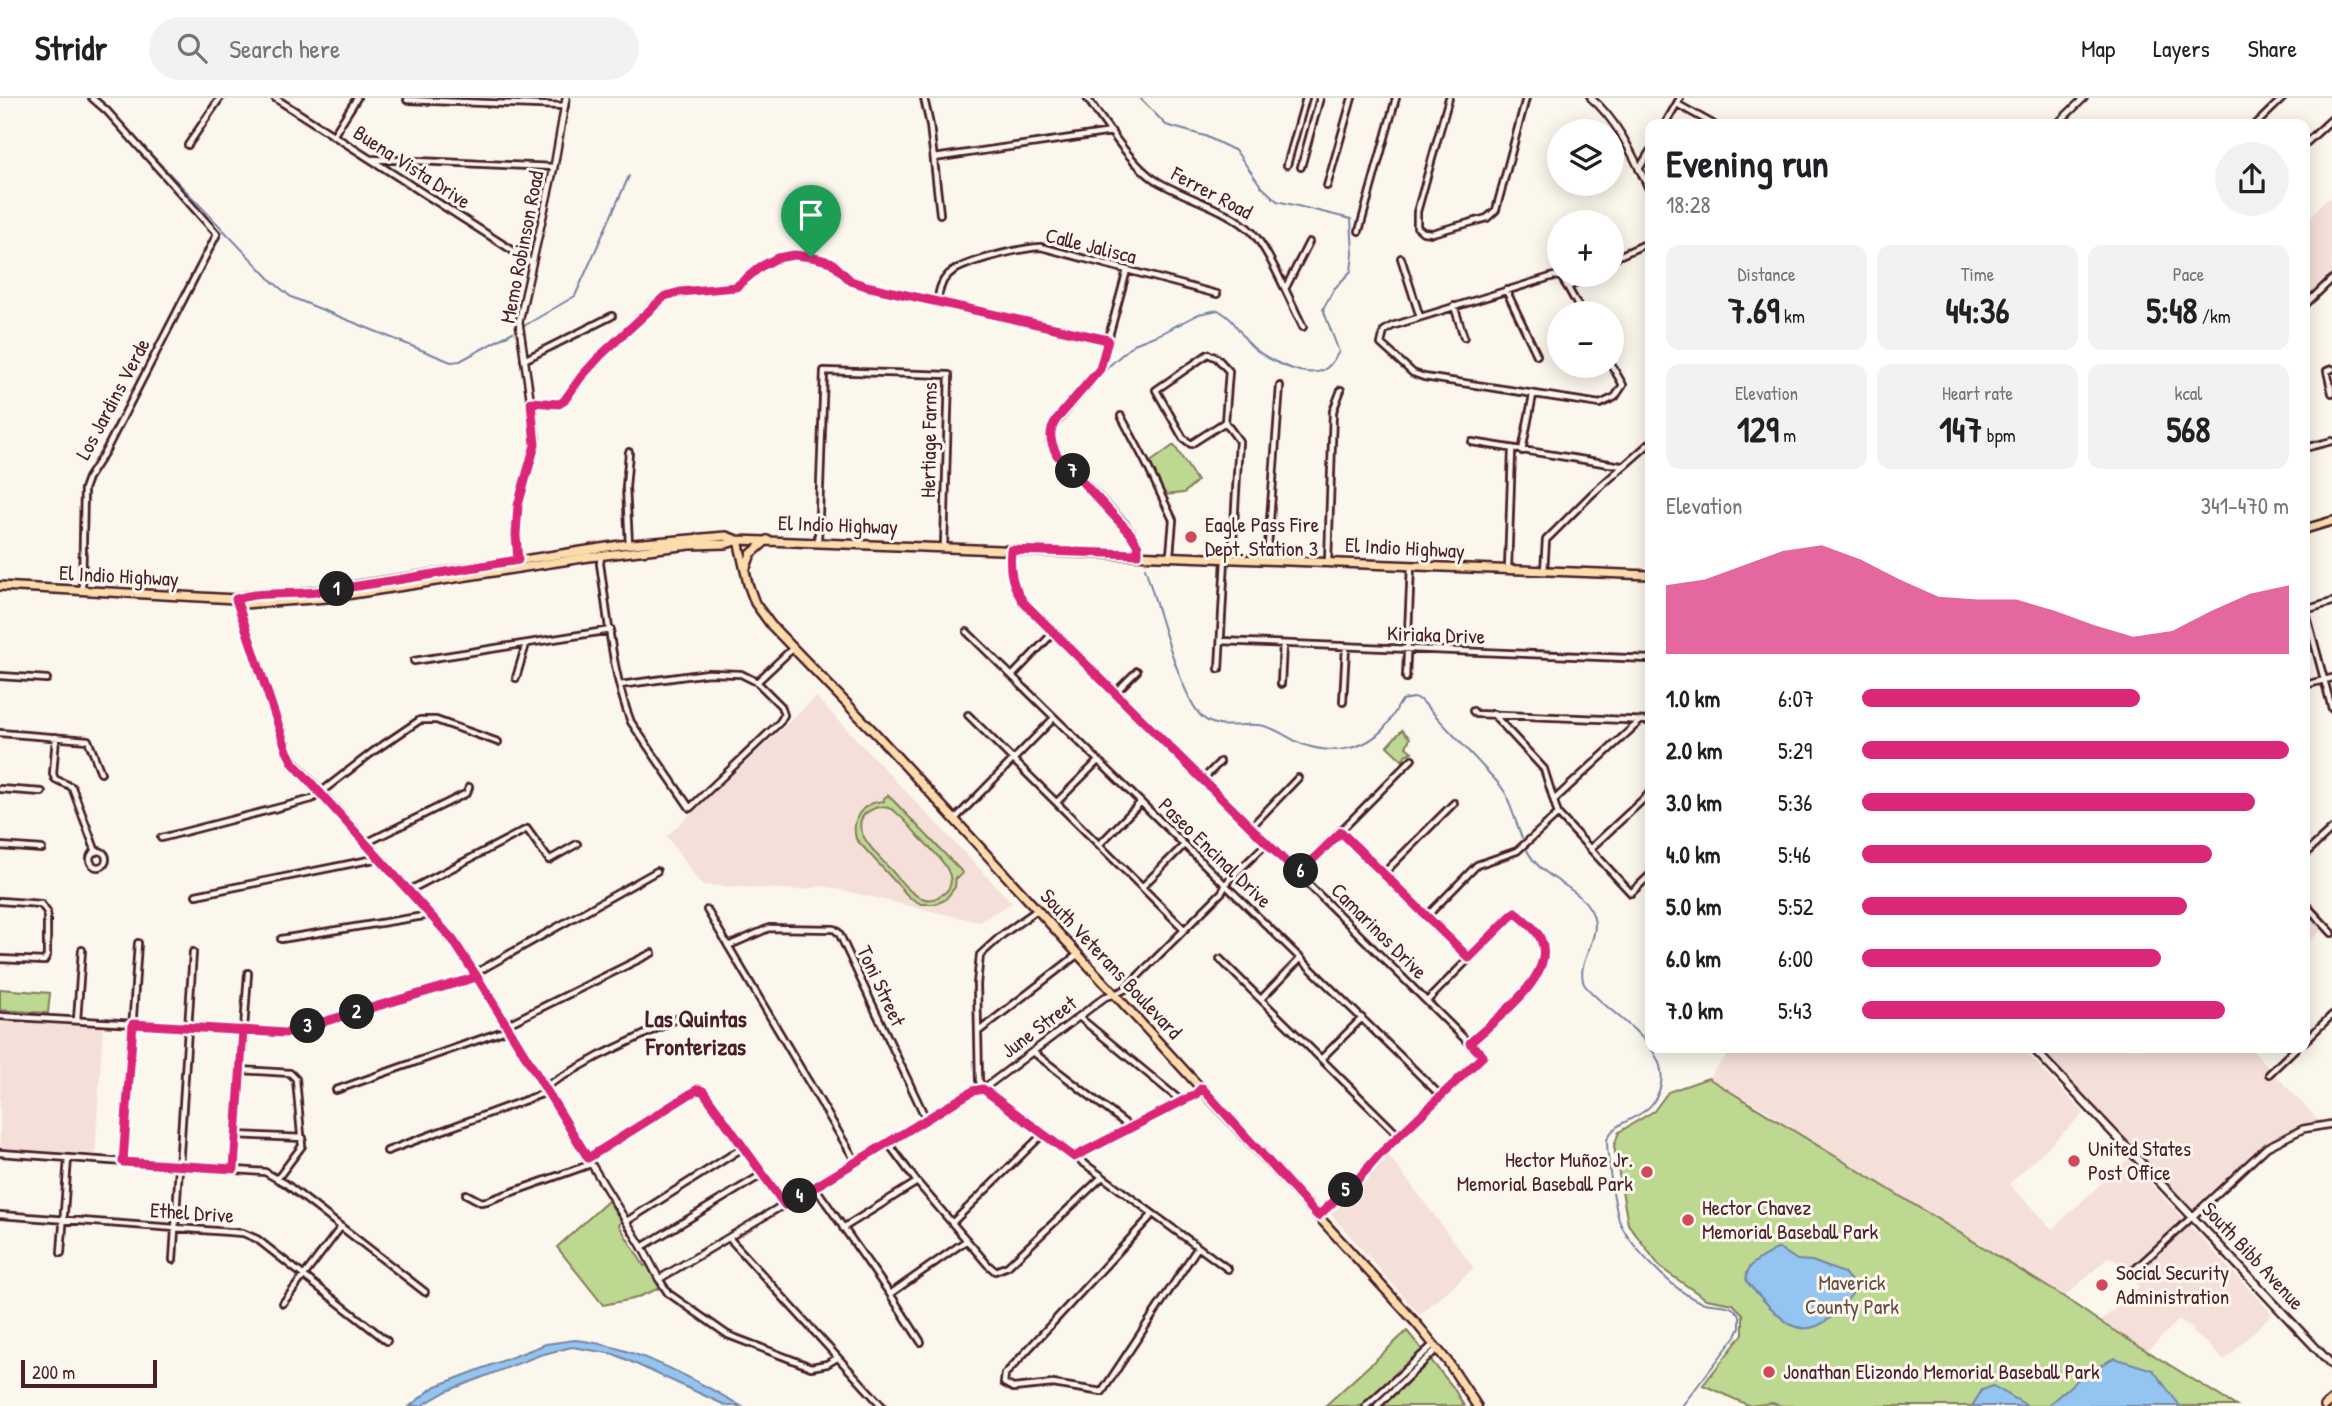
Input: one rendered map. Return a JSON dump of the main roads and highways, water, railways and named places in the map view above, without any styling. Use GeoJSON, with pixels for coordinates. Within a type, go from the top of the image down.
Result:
{"type":"FeatureCollection","features":[{"type":"Feature","properties":{"kind":"main road"},"geometry":{"type":"LineString","coordinates":[[2310,527],[2332,521]]}},
{"type":"Feature","properties":{"kind":"main road","name":"El Indio Highway"},"geometry":{"type":"LineString","coordinates":[[0,586],[236,599],[244,604],[327,598],[629,544],[715,536],[738,540],[1645,575]]}},
{"type":"Feature","properties":{"kind":"main road","name":"El Indio Highway"},"geometry":{"type":"LineString","coordinates":[[601,551],[726,544],[738,540]]}},
{"type":"Feature","properties":{"kind":"main road","name":"South Veterans Boulevard"},"geometry":{"type":"LineString","coordinates":[[738,540],[744,575],[762,614],[878,736],[1318,1216],[1436,1347],[1477,1406]]}},
{"type":"Feature","properties":{"kind":"main road"},"geometry":{"type":"LineString","coordinates":[[744,575],[751,554],[767,540]]}},
{"type":"Feature","properties":{"kind":"main road","name":"South Bibb Avenue"},"geometry":{"type":"LineString","coordinates":[[2038,1053],[2332,1365]]}},
{"type":"Feature","properties":{"kind":"main road"},"geometry":{"type":"LineString","coordinates":[[2325,1406],[2332,1400]]}},
{"type":"Feature","properties":{"kind":"water"},"geometry":{"type":"Polygon","coordinates":[[[1779,1248],[1797,1260],[1812,1261],[1844,1273],[1857,1287],[1829,1319],[1811,1328],[1791,1325],[1747,1282],[1746,1276],[1751,1266],[1779,1248]]]}},
{"type":"Feature","properties":{"kind":"water"},"geometry":{"type":"Polygon","coordinates":[[[575,1340],[618,1348],[661,1364],[741,1406],[727,1406],[614,1354],[572,1347],[540,1355],[447,1391],[421,1406],[410,1406],[434,1387],[546,1344],[575,1340]]]}},
{"type":"Feature","properties":{"kind":"water"},"geometry":{"type":"Polygon","coordinates":[[[2114,1358],[2153,1370],[2180,1406],[2047,1406],[2082,1376],[2114,1358]]]}},
{"type":"Feature","properties":{"kind":"water"},"geometry":{"type":"Polygon","coordinates":[[[1993,1386],[2028,1406],[1972,1406],[1982,1390],[1993,1386]]]}},
{"type":"Feature","properties":{"kind":"waterway"},"geometry":{"type":"LineString","coordinates":[[98,98],[120,122]]}},
{"type":"Feature","properties":{"kind":"waterway"},"geometry":{"type":"LineString","coordinates":[[1140,98],[1166,125],[1205,136],[1236,151],[1261,186],[1277,201],[1351,219],[1353,254],[1351,271],[1334,289],[1323,309],[1339,352],[1325,369],[1306,372],[1272,360],[1253,347],[1232,320],[1218,310],[1199,314],[1134,344],[1109,366],[1059,423],[1056,440],[1063,455],[1128,521],[1142,543]]}},
{"type":"Feature","properties":{"kind":"waterway"},"geometry":{"type":"LineString","coordinates":[[124,126],[273,282],[291,297],[451,362],[460,361],[513,332]]}},
{"type":"Feature","properties":{"kind":"waterway"},"geometry":{"type":"LineString","coordinates":[[524,326],[575,296],[629,176]]}},
{"type":"Feature","properties":{"kind":"waterway"},"geometry":{"type":"LineString","coordinates":[[1145,568],[1177,669],[1185,689],[1202,717],[1224,726],[1264,726],[1302,744],[1336,750],[1358,746],[1377,735],[1402,700],[1421,700],[1500,785],[1522,838]]}},
{"type":"Feature","properties":{"kind":"waterway"},"geometry":{"type":"LineString","coordinates":[[1527,850],[1542,869],[1588,905],[1595,924],[1583,967],[1584,984],[1645,1042]]}},
{"type":"Feature","properties":{"kind":"waterway"},"geometry":{"type":"LineString","coordinates":[[1654,1053],[1660,1068],[1661,1085],[1652,1104],[1641,1114],[1615,1128],[1607,1140],[1619,1220],[1642,1254],[1679,1289],[1701,1302],[1732,1308],[1740,1316],[1740,1328],[1736,1336],[1682,1406]]}},
{"type":"Feature","properties":{"kind":"place","name":"Eagle Pass Fire Dept. Station 3"},"geometry":{"type":"Point","coordinates":[1191,537]}},
{"type":"Feature","properties":{"kind":"place","name":"United States Post Office"},"geometry":{"type":"Point","coordinates":[2074,1161]}},
{"type":"Feature","properties":{"kind":"place","name":"Hector Muñoz Jr. Memorial Baseball Park"},"geometry":{"type":"Point","coordinates":[1647,1172]}},
{"type":"Feature","properties":{"kind":"place","name":"Hector Chavez Memorial Baseball Park"},"geometry":{"type":"Point","coordinates":[1688,1220]}},
{"type":"Feature","properties":{"kind":"place","name":"Social Security Administration"},"geometry":{"type":"Point","coordinates":[2102,1285]}},
{"type":"Feature","properties":{"kind":"place","name":"Jonathan Elizondo Memorial Baseball Park"},"geometry":{"type":"Point","coordinates":[1769,1372]}},
{"type":"Feature","properties":{"kind":"district","name":"Las Quintas Fronterizas"},"geometry":{"type":"Point","coordinates":[696,1033]}},
{"type":"Feature","properties":{"kind":"park label","name":"Maverick County Park"},"geometry":{"type":"Point","coordinates":[1852,1295]}}]}
